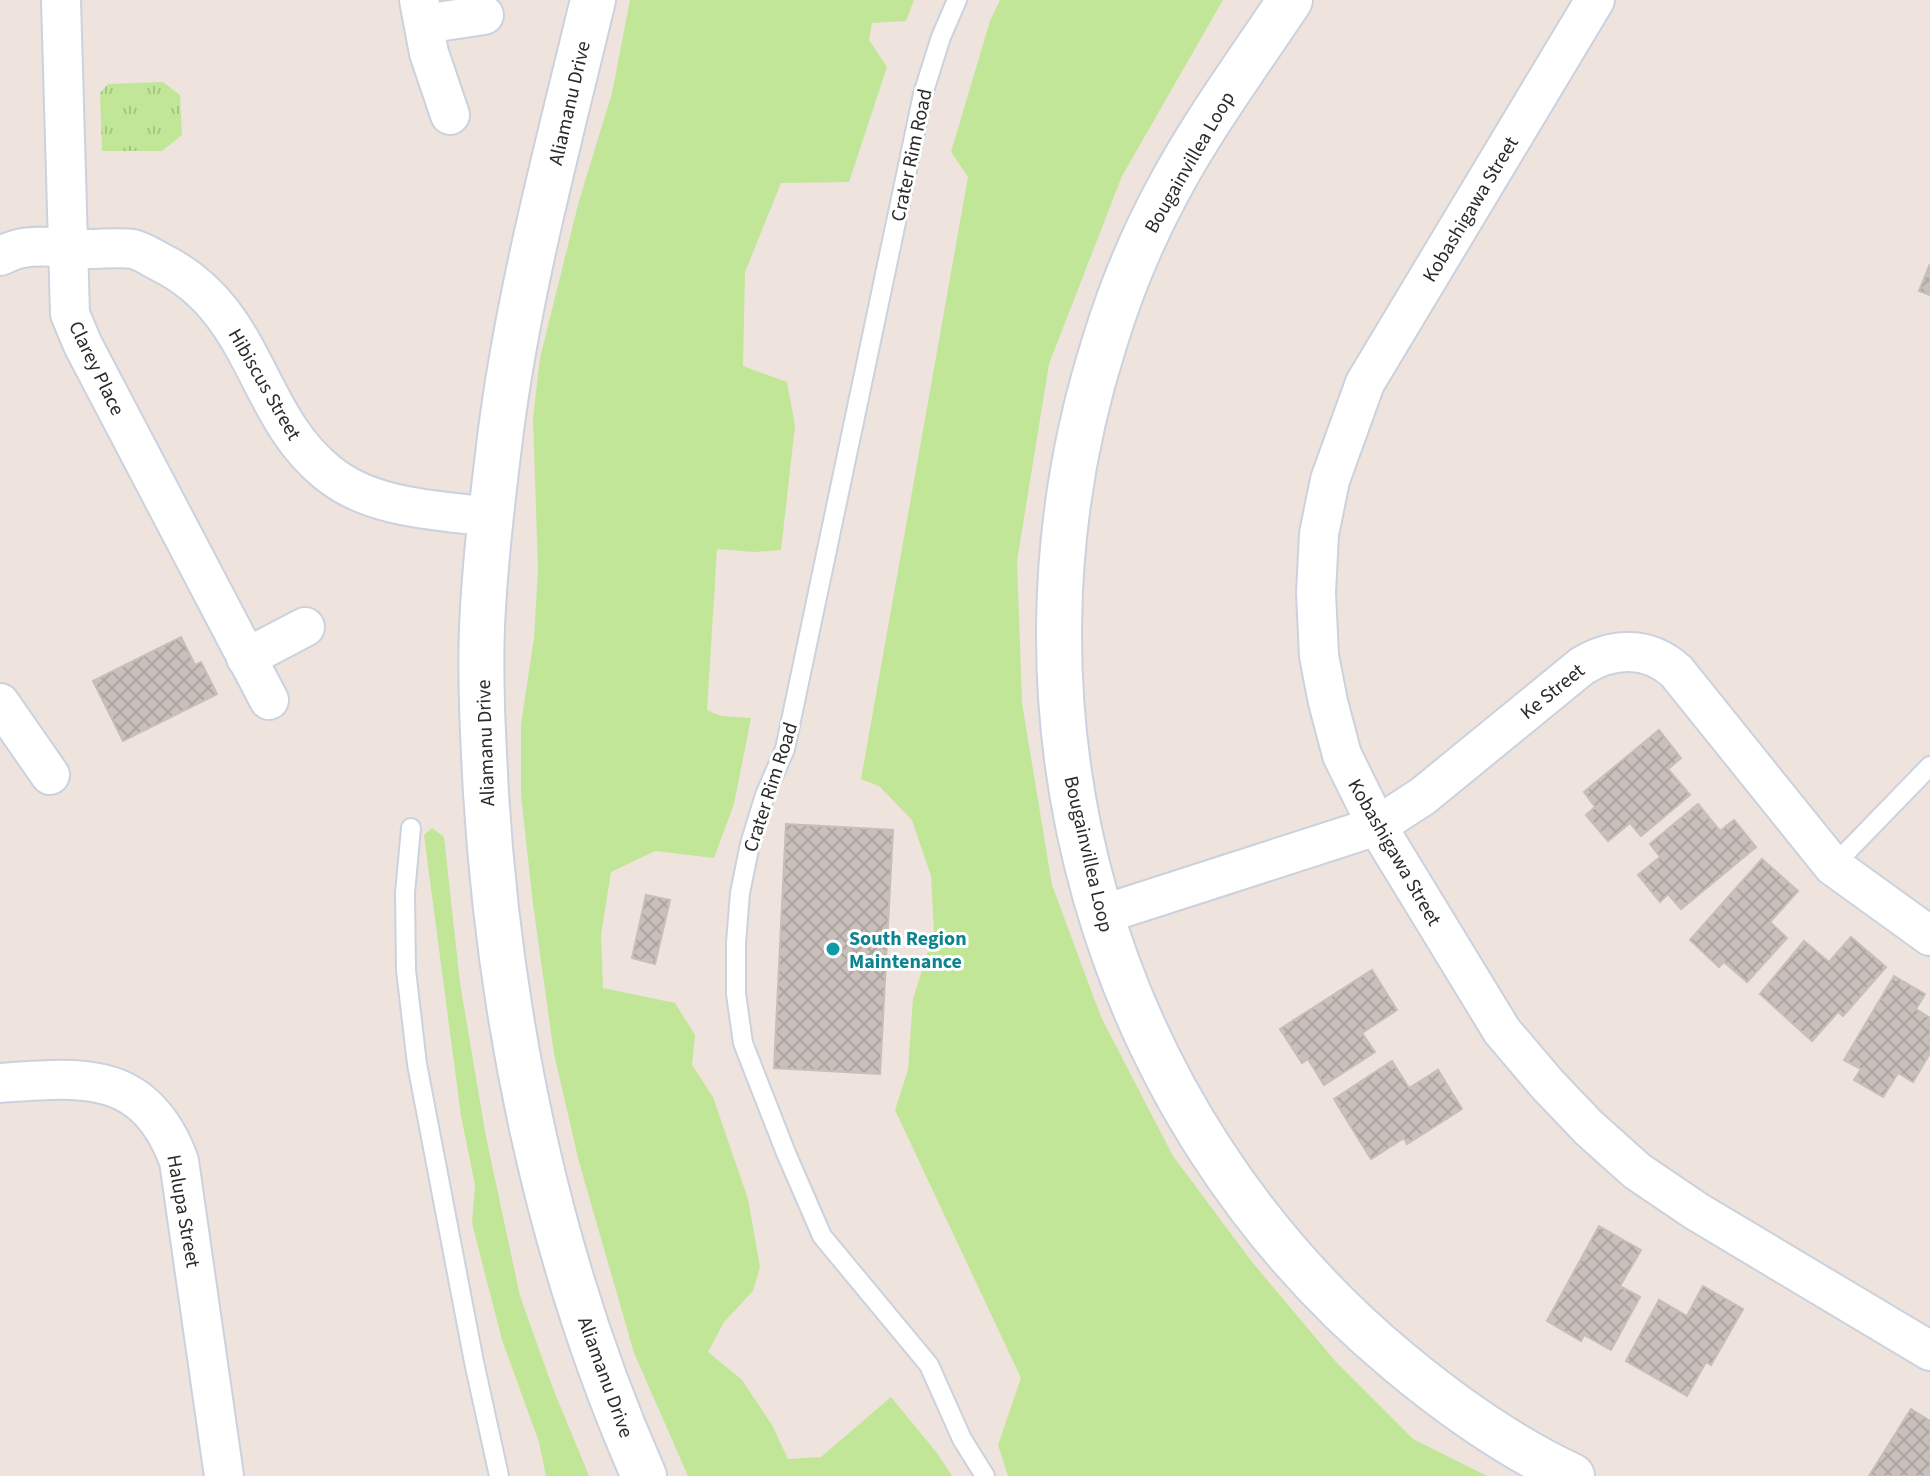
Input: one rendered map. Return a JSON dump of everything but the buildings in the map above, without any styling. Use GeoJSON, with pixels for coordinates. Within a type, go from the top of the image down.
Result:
{"type":"FeatureCollection","features":[{"type":"Feature","properties":{"kind":"street","name":"Clarey Place"},"geometry":{"type":"LineString","coordinates":[[61,0],[70,314],[83,345],[269,700]]}},
{"type":"Feature","properties":{"kind":"street","name":"Aliamanu Drive"},"geometry":{"type":"LineString","coordinates":[[593,0],[519,323],[502,426],[482,627],[483,740],[490,854],[512,1020],[540,1157],[576,1292],[644,1476]]}},
{"type":"Feature","properties":{"kind":"street","name":"Bougainvillea Loop"},"geometry":{"type":"LineString","coordinates":[[1290,0],[1169,189],[1126,280],[1088,401],[1068,499],[1062,554],[1058,673],[1075,813],[1101,915],[1132,1001],[1160,1065],[1225,1175],[1293,1260],[1372,1339],[1463,1413],[1515,1447],[1572,1476]]}},
{"type":"Feature","properties":{"kind":"street","name":"Kobashigawa Street"},"geometry":{"type":"LineString","coordinates":[[1595,0],[1365,383],[1330,480],[1319,534],[1316,593],[1319,656],[1328,702],[1342,755],[1377,826],[1502,1031],[1589,1128],[1637,1171],[1696,1211],[1930,1351]]}},
{"type":"Feature","properties":{"kind":"street"},"geometry":{"type":"LineString","coordinates":[[450,115],[429,53],[421,12],[484,15]]}},
{"type":"Feature","properties":{"kind":"street","name":"Hibiscus Street"},"geometry":{"type":"LineString","coordinates":[[0,256],[24,248],[134,249],[172,268],[201,289],[224,314],[248,349],[277,411],[305,452],[329,474],[355,490],[386,502],[491,517]]}},
{"type":"Feature","properties":{"kind":"street"},"geometry":{"type":"LineString","coordinates":[[246,658],[305,627]]}},
{"type":"Feature","properties":{"kind":"street","name":"Ke Street"},"geometry":{"type":"LineString","coordinates":[[1101,915],[1377,826],[1423,796],[1582,666],[1605,654],[1639,652],[1663,661],[1682,678],[1833,866],[1930,936]]}},
{"type":"Feature","properties":{"kind":"street"},"geometry":{"type":"LineString","coordinates":[[0,703],[12,744],[50,775]]}},
{"type":"Feature","properties":{"kind":"street","name":"Halupa Street"},"geometry":{"type":"LineString","coordinates":[[0,1083],[61,1079],[97,1081],[131,1096],[158,1120],[170,1138],[179,1161],[224,1476]]}},
{"type":"Feature","properties":{"kind":"lane","name":"Crater Rim Road"},"geometry":{"type":"LineString","coordinates":[[957,0],[941,37],[923,94],[785,749],[765,795],[750,844],[740,893],[736,994],[743,1043],[822,1236],[929,1365],[962,1439],[985,1476]]}},
{"type":"Feature","properties":{"kind":"lane"},"geometry":{"type":"LineString","coordinates":[[1833,866],[1930,766]]}},
{"type":"Feature","properties":{"kind":"lane"},"geometry":{"type":"LineString","coordinates":[[411,828],[405,893],[406,970],[417,1064],[499,1476]]}},
{"type":"Feature","properties":{"kind":"green space"},"geometry":{"type":"Polygon","coordinates":[[[630,0],[914,0],[906,21],[872,23],[869,40],[887,67],[849,182],[781,183],[745,272],[743,366],[787,382],[795,426],[781,550],[754,552],[717,549],[707,710],[721,716],[751,718],[734,804],[714,858],[655,851],[611,872],[601,935],[603,988],[675,1003],[695,1035],[692,1065],[713,1097],[748,1199],[760,1267],[753,1291],[724,1322],[708,1352],[742,1380],[772,1425],[788,1459],[821,1457],[891,1397],[952,1476],[688,1476],[634,1353],[579,1162],[554,1054],[521,795],[521,724],[534,638],[538,570],[533,418],[540,358],[579,201],[612,93],[630,0]]]}},
{"type":"Feature","properties":{"kind":"green space"},"geometry":{"type":"Polygon","coordinates":[[[1000,0],[1223,0],[1122,176],[1049,364],[1017,561],[1022,703],[1052,885],[1101,1017],[1173,1156],[1252,1262],[1336,1362],[1413,1439],[1487,1476],[1008,1476],[998,1445],[1021,1378],[895,1110],[908,1070],[913,999],[934,932],[931,876],[912,820],[879,786],[861,779],[968,177],[951,152],[990,21],[1000,0]]]}},
{"type":"Feature","properties":{"kind":"green space"},"geometry":{"type":"Polygon","coordinates":[[[163,82],[180,95],[182,135],[162,151],[102,151],[100,93],[108,84],[163,82]]]}},
{"type":"Feature","properties":{"kind":"green space"},"geometry":{"type":"Polygon","coordinates":[[[432,828],[444,837],[460,983],[486,1137],[520,1296],[589,1476],[546,1476],[539,1442],[502,1340],[472,1223],[475,1185],[461,1116],[424,835],[432,828]]]}},
{"type":"Feature","properties":{"kind":"place","name":"South Region Maintenance"},"geometry":{"type":"Point","coordinates":[833,949]}}]}
